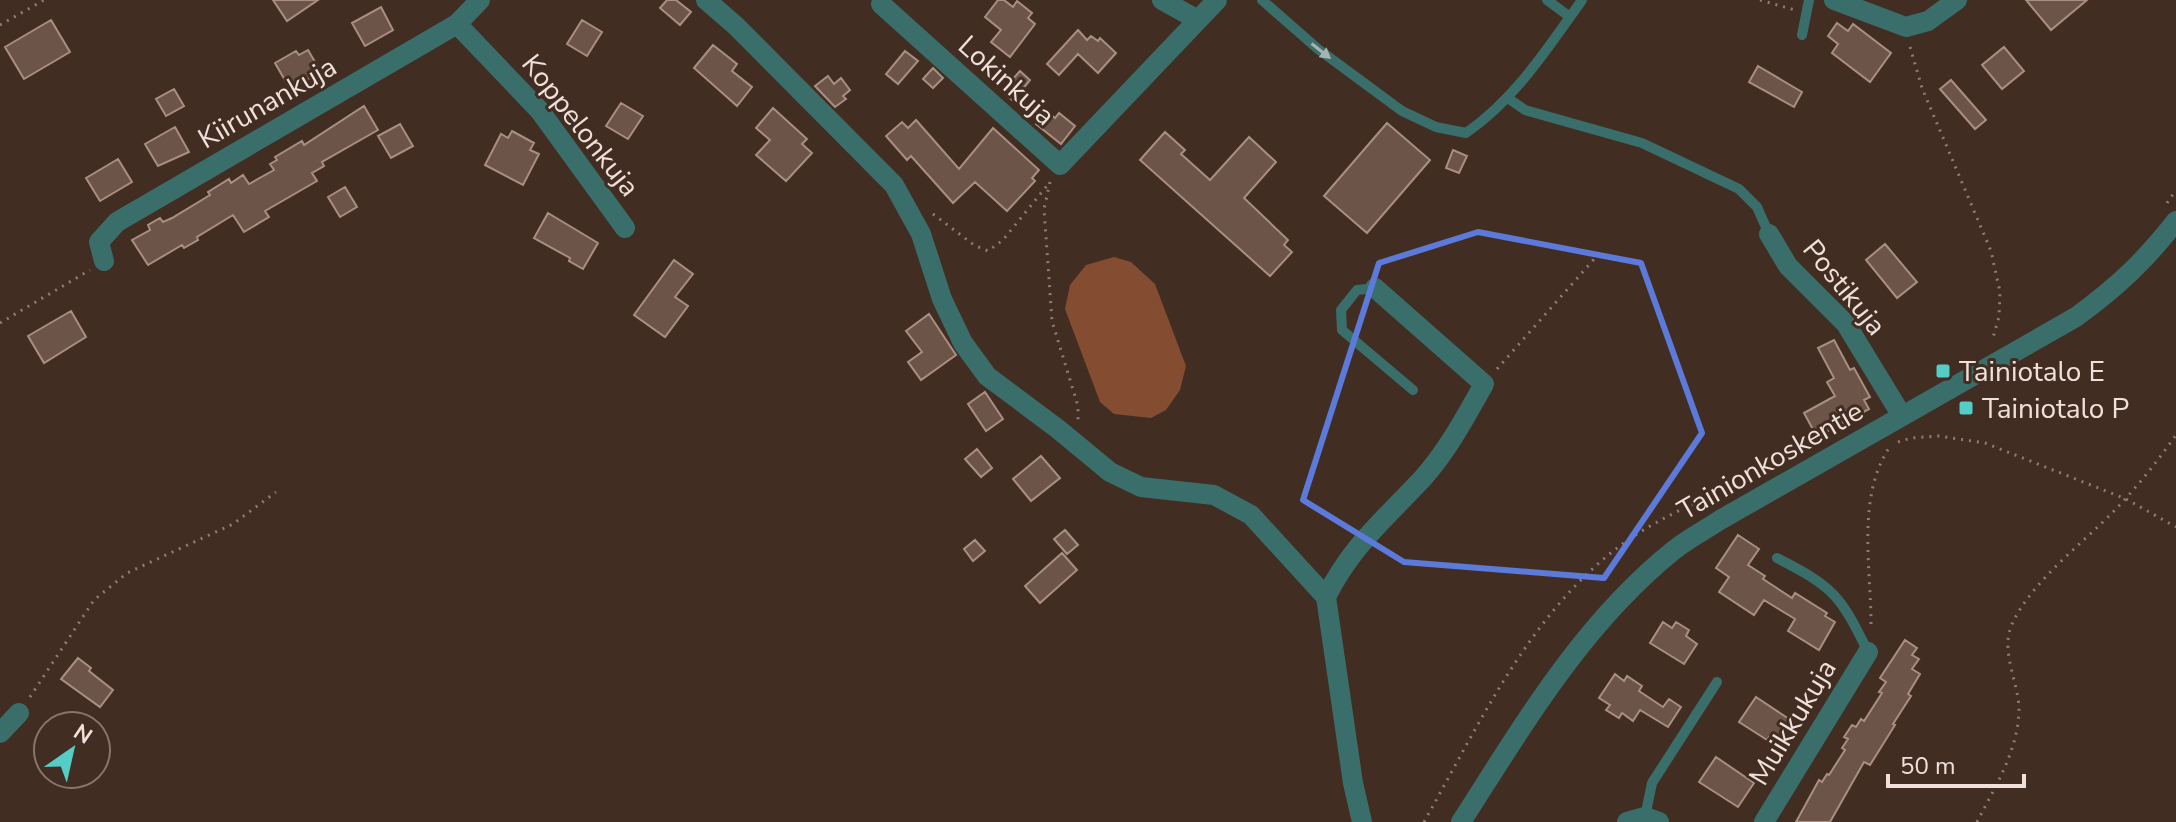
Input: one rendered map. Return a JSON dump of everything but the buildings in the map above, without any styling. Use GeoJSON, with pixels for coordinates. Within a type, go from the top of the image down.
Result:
{"type":"FeatureCollection","features":[{"type":"Feature","properties":{"kind":"street","name":"Kiirunankuja"},"geometry":{"type":"LineString","coordinates":[[104,261],[99,242],[117,222],[457,24],[480,0]]}},
{"type":"Feature","properties":{"kind":"street"},"geometry":{"type":"LineString","coordinates":[[706,0],[894,185],[921,234],[942,299],[963,343],[987,376],[1110,472],[1141,487],[1214,495],[1251,515],[1326,597],[1353,783],[1362,822]]}},
{"type":"Feature","properties":{"kind":"street"},"geometry":{"type":"LineString","coordinates":[[1162,0],[1198,20]]}},
{"type":"Feature","properties":{"kind":"street"},"geometry":{"type":"LineString","coordinates":[[1055,174],[1217,0]]}},
{"type":"Feature","properties":{"kind":"street"},"geometry":{"type":"LineString","coordinates":[[1834,0],[1906,27],[1928,21],[1957,0]]}},
{"type":"Feature","properties":{"kind":"street","name":"Lokinkuja"},"geometry":{"type":"LineString","coordinates":[[881,4],[1055,174]]}},
{"type":"Feature","properties":{"kind":"street","name":"Koppelonkuja"},"geometry":{"type":"LineString","coordinates":[[457,24],[540,111],[625,228]]}},
{"type":"Feature","properties":{"kind":"street","name":"Tainionkoskentie"},"geometry":{"type":"LineString","coordinates":[[1461,822],[1543,694],[1593,628],[1638,581],[1677,548],[1720,520],[2076,317],[2116,288],[2176,221]]}},
{"type":"Feature","properties":{"kind":"street","name":"Postikuja"},"geometry":{"type":"LineString","coordinates":[[1769,234],[1788,266],[1846,324],[1902,416]]}},
{"type":"Feature","properties":{"kind":"street"},"geometry":{"type":"LineString","coordinates":[[1326,597],[1344,563],[1360,542],[1440,457],[1484,384],[1375,288]]}},
{"type":"Feature","properties":{"kind":"street","name":"Muikkukuja"},"geometry":{"type":"LineString","coordinates":[[1764,822],[1868,652]]}},
{"type":"Feature","properties":{"kind":"street"},"geometry":{"type":"LineString","coordinates":[[0,733],[19,713]]}},
{"type":"Feature","properties":{"kind":"lane"},"geometry":{"type":"LineString","coordinates":[[1262,0],[1318,49],[1402,111],[1436,127],[1466,133],[1509,99],[1582,0]]}},
{"type":"Feature","properties":{"kind":"lane"},"geometry":{"type":"LineString","coordinates":[[1547,0],[1570,17]]}},
{"type":"Feature","properties":{"kind":"lane"},"geometry":{"type":"LineString","coordinates":[[1802,35],[1809,0]]}},
{"type":"Feature","properties":{"kind":"lane"},"geometry":{"type":"LineString","coordinates":[[1509,99],[1525,110],[1642,143],[1739,189],[1757,207],[1769,234]]}},
{"type":"Feature","properties":{"kind":"lane"},"geometry":{"type":"LineString","coordinates":[[1375,288],[1357,290],[1341,310],[1342,330],[1413,390]]}},
{"type":"Feature","properties":{"kind":"lane"},"geometry":{"type":"LineString","coordinates":[[1777,558],[1817,579],[1838,597],[1868,652]]}},
{"type":"Feature","properties":{"kind":"lane"},"geometry":{"type":"LineString","coordinates":[[1644,820],[1652,783],[1717,682]]}},
{"type":"Feature","properties":{"kind":"path"},"geometry":{"type":"LineString","coordinates":[[0,25],[44,0]]}},
{"type":"Feature","properties":{"kind":"path"},"geometry":{"type":"LineString","coordinates":[[1906,27],[1922,88],[1991,251],[2000,292],[1999,317],[1992,344]]}},
{"type":"Feature","properties":{"kind":"path"},"geometry":{"type":"LineString","coordinates":[[1055,174],[1044,209],[1052,321],[1078,406],[1079,446]]}},
{"type":"Feature","properties":{"kind":"path"},"geometry":{"type":"LineString","coordinates":[[928,211],[974,245],[988,251],[1003,240],[1055,174]]}},
{"type":"Feature","properties":{"kind":"path"},"geometry":{"type":"LineString","coordinates":[[1484,384],[1596,257]]}},
{"type":"Feature","properties":{"kind":"path"},"geometry":{"type":"LineString","coordinates":[[0,323],[104,261]]}},
{"type":"Feature","properties":{"kind":"path"},"geometry":{"type":"LineString","coordinates":[[1977,822],[2000,778],[2017,731],[2017,687],[2007,651],[2011,625],[2038,586],[2126,499],[2176,435]]}},
{"type":"Feature","properties":{"kind":"path"},"geometry":{"type":"LineString","coordinates":[[1868,652],[1871,633],[1869,499],[1882,457],[1892,444],[1911,438],[1939,436],[1985,443],[2126,499],[2176,527]]}},
{"type":"Feature","properties":{"kind":"path"},"geometry":{"type":"LineString","coordinates":[[1424,822],[1514,665],[1581,580],[1613,551],[1646,530],[1760,474]]}},
{"type":"Feature","properties":{"kind":"path"},"geometry":{"type":"LineString","coordinates":[[19,713],[94,600],[127,573],[233,524],[276,492]]}},
{"type":"Feature","properties":{"kind":"highlighted area"},"geometry":{"type":"Polygon","coordinates":[[[1478,232],[1641,263],[1702,433],[1604,578],[1404,562],[1303,500],[1379,263],[1478,232]]]}},
{"type":"Feature","properties":{"kind":"shaded area"},"geometry":{"type":"Polygon","coordinates":[[[1114,257],[1131,262],[1155,284],[1186,366],[1180,390],[1166,410],[1151,418],[1114,414],[1100,402],[1065,309],[1070,285],[1086,265],[1114,257]]]}},
{"type":"Feature","properties":{"kind":"place","name":"Tainiotalo E"},"geometry":{"type":"Point","coordinates":[1943,371]}},
{"type":"Feature","properties":{"kind":"place","name":"Tainiotalo P"},"geometry":{"type":"Point","coordinates":[1966,408]}}]}
